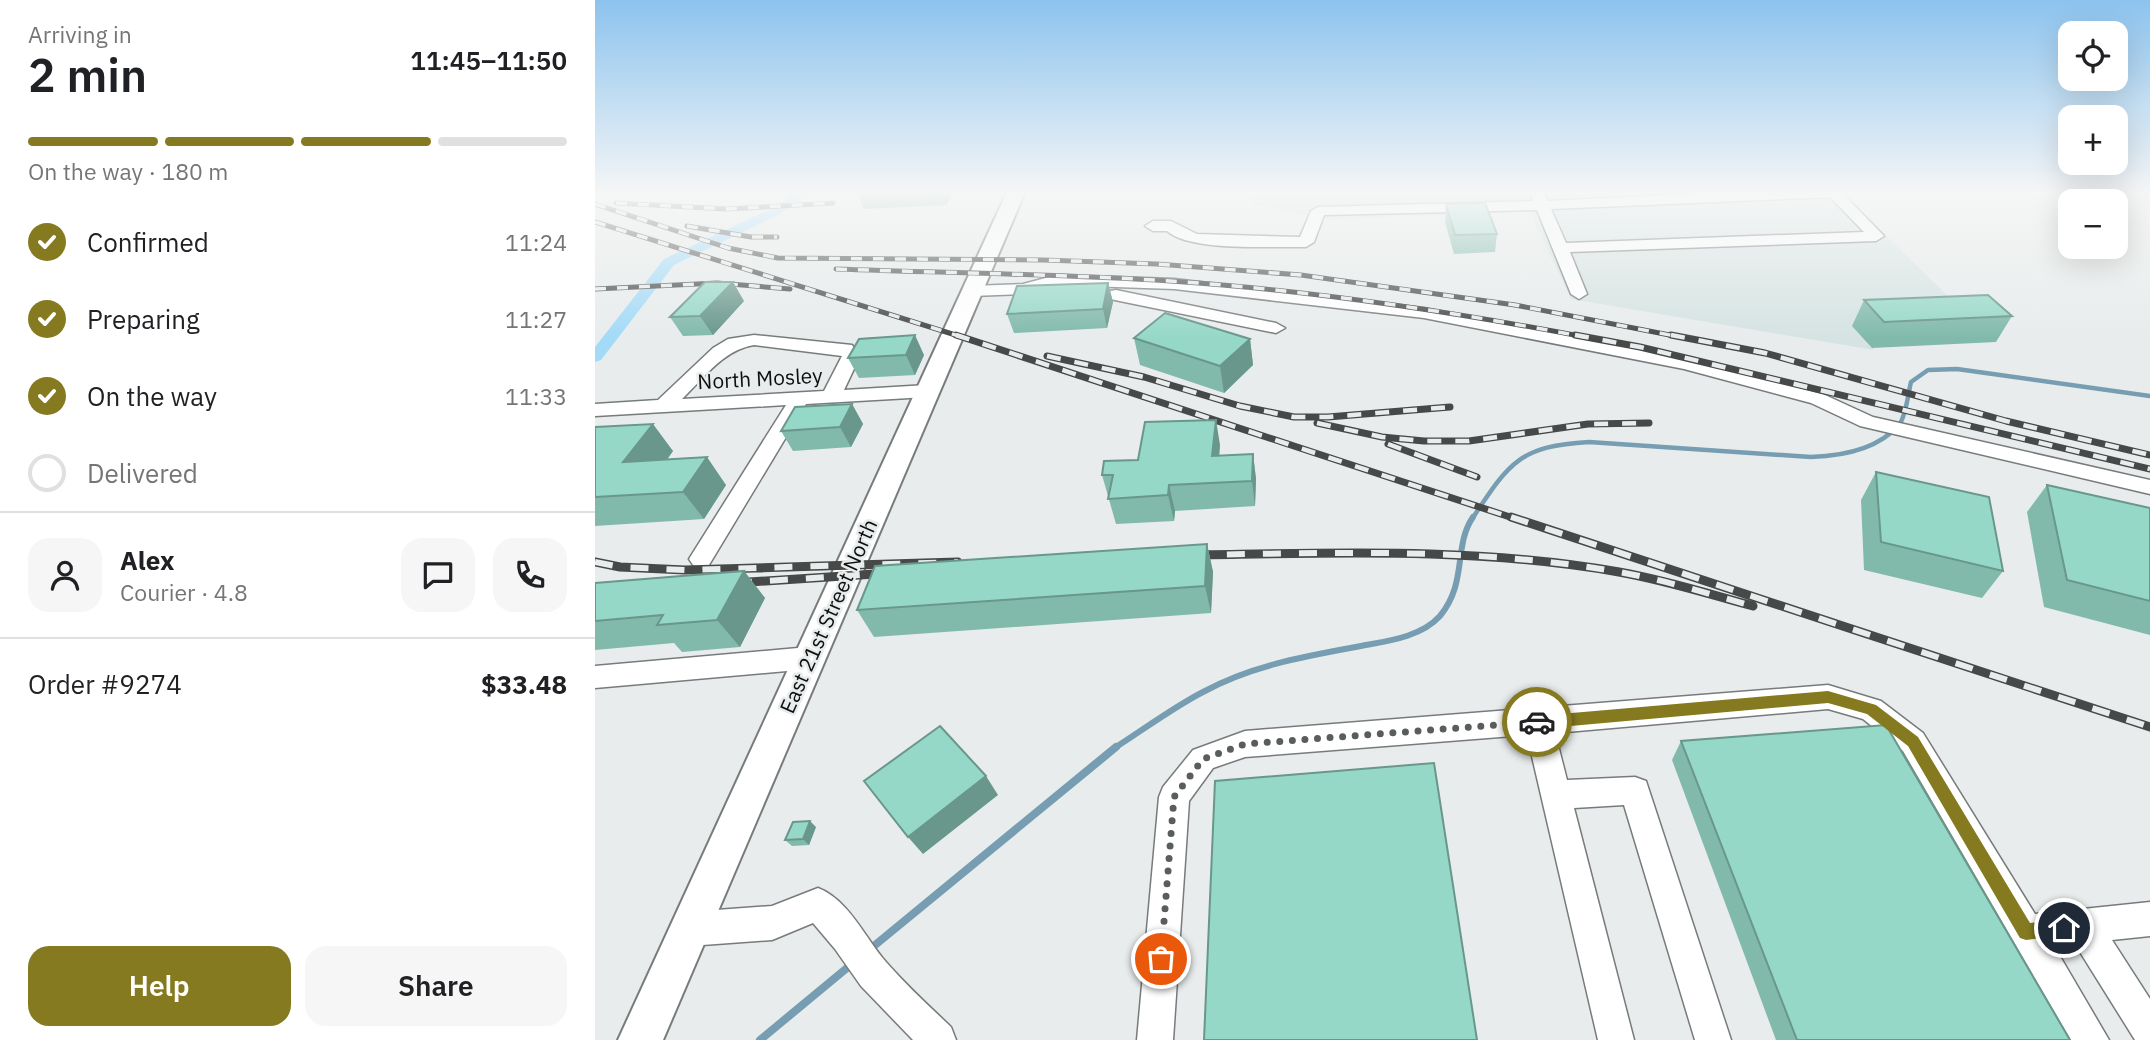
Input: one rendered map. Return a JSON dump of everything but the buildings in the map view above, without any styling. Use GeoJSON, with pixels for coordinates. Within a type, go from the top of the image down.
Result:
{"type":"FeatureCollection","features":[{"type":"Feature","properties":{"kind":"main road","name":"East 21st Street North"},"geometry":{"type":"LineString","coordinates":[[639,1040],[995,241]]}},
{"type":"Feature","properties":{"kind":"street"},"geometry":{"type":"LineString","coordinates":[[1557,241],[1579,294]]}},
{"type":"Feature","properties":{"kind":"street"},"geometry":{"type":"LineString","coordinates":[[1560,248],[1757,241]]}},
{"type":"Feature","properties":{"kind":"street"},"geometry":{"type":"LineString","coordinates":[[971,295],[1024,289],[1057,280],[1174,284],[1424,313],[1686,364],[1818,399],[1867,422],[2150,487]]}},
{"type":"Feature","properties":{"kind":"street"},"geometry":{"type":"LineString","coordinates":[[971,295],[1123,295],[1276,328]]}},
{"type":"Feature","properties":{"kind":"street"},"geometry":{"type":"LineString","coordinates":[[664,406],[719,352],[743,341],[846,349],[851,356],[831,396]]}},
{"type":"Feature","properties":{"kind":"street","name":"North Mosley"},"geometry":{"type":"LineString","coordinates":[[595,410],[927,391]]}},
{"type":"Feature","properties":{"kind":"street"},"geometry":{"type":"LineString","coordinates":[[701,559],[800,398]]}},
{"type":"Feature","properties":{"kind":"street"},"geometry":{"type":"LineString","coordinates":[[595,677],[809,658]]}},
{"type":"Feature","properties":{"kind":"street"},"geometry":{"type":"LineString","coordinates":[[1556,795],[1635,791],[1713,1040]]}},
{"type":"Feature","properties":{"kind":"street"},"geometry":{"type":"LineString","coordinates":[[689,929],[772,923],[818,904],[847,937],[873,974],[938,1040]]}},
{"type":"Feature","properties":{"kind":"street"},"geometry":{"type":"LineString","coordinates":[[2026,932],[2150,919]]}},
{"type":"Feature","properties":{"kind":"street"},"geometry":{"type":"LineString","coordinates":[[2083,926],[2150,1031]]}},
{"type":"Feature","properties":{"kind":"lane"},"geometry":{"type":"LineString","coordinates":[[1252,241],[1307,241]]}},
{"type":"Feature","properties":{"kind":"lane"},"geometry":{"type":"LineString","coordinates":[[1155,1040],[1174,797],[1203,759],[1245,744],[1828,697],[1871,709],[1913,742],[2091,1040]]}},
{"type":"Feature","properties":{"kind":"lane"},"geometry":{"type":"LineString","coordinates":[[1538,722],[1616,1040]]}},
{"type":"Feature","properties":{"kind":"shaded area"},"geometry":{"type":"Polygon","coordinates":[[[1543,241],[1891,241],[1972,320],[1854,326],[1874,350],[1571,299],[1543,241]]]}},
{"type":"Feature","properties":{"kind":"waterway"},"geometry":{"type":"LineString","coordinates":[[595,357],[669,262],[714,241]]}},
{"type":"Feature","properties":{"kind":"waterway"},"geometry":{"type":"LineString","coordinates":[[1472,519],[1496,484],[1518,461],[1531,453],[1565,444],[1589,442],[1811,457],[1858,450],[1890,434],[1899,425],[1911,382],[1928,370],[1957,369],[2150,396]]}},
{"type":"Feature","properties":{"kind":"waterway"},"geometry":{"type":"LineString","coordinates":[[1116,747],[1191,698],[1241,675],[1300,658],[1393,640],[1423,629],[1440,616],[1449,603],[1457,577],[1463,540],[1473,517]]}},
{"type":"Feature","properties":{"kind":"waterway"},"geometry":{"type":"LineString","coordinates":[[869,950],[1116,747]]}},
{"type":"Feature","properties":{"kind":"waterway"},"geometry":{"type":"LineString","coordinates":[[760,1040],[853,963]]}},
{"type":"Feature","properties":{"kind":"railway"},"geometry":{"type":"LineString","coordinates":[[654,241],[962,337]]}},
{"type":"Feature","properties":{"kind":"railway"},"geometry":{"type":"LineString","coordinates":[[705,241],[778,258],[1044,260],[1157,264],[1301,275],[1515,305],[1680,337]]}},
{"type":"Feature","properties":{"kind":"railway"},"geometry":{"type":"LineString","coordinates":[[836,269],[1087,277],[1222,285],[1378,303],[1585,337]]}},
{"type":"Feature","properties":{"kind":"railway"},"geometry":{"type":"LineString","coordinates":[[595,289],[717,283],[790,289]]}},
{"type":"Feature","properties":{"kind":"railway"},"geometry":{"type":"LineString","coordinates":[[956,335],[1516,519]]}},
{"type":"Feature","properties":{"kind":"railway"},"geometry":{"type":"LineString","coordinates":[[1575,335],[1640,347],[2150,469]]}},
{"type":"Feature","properties":{"kind":"railway"},"geometry":{"type":"LineString","coordinates":[[1671,335],[1765,353],[2006,421],[2150,455]]}},
{"type":"Feature","properties":{"kind":"railway"},"geometry":{"type":"LineString","coordinates":[[1047,356],[1144,377],[1240,406],[1294,417],[1328,417],[1450,407]]}},
{"type":"Feature","properties":{"kind":"railway"},"geometry":{"type":"LineString","coordinates":[[1317,423],[1382,437],[1424,441],[1469,441],[1588,424],[1649,423]]}},
{"type":"Feature","properties":{"kind":"railway"},"geometry":{"type":"LineString","coordinates":[[1388,444],[1477,477]]}},
{"type":"Feature","properties":{"kind":"railway"},"geometry":{"type":"LineString","coordinates":[[1511,517],[2150,727]]}},
{"type":"Feature","properties":{"kind":"railway"},"geometry":{"type":"LineString","coordinates":[[1191,555],[1406,553],[1513,559],[1636,575],[1753,606]]}},
{"type":"Feature","properties":{"kind":"railway"},"geometry":{"type":"LineString","coordinates":[[595,562],[620,567],[685,570],[958,562]]}},
{"type":"Feature","properties":{"kind":"railway"},"geometry":{"type":"LineString","coordinates":[[734,583],[891,573]]}},
{"type":"Feature","properties":{"kind":"way so far"},"geometry":{"type":"LineString","coordinates":[[1161,959],[1174,797],[1203,759],[1245,744],[1537,722]]}},
{"type":"Feature","properties":{"kind":"route"},"geometry":{"type":"LineString","coordinates":[[1537,722],[1828,697],[1871,709],[1913,742],[2026,932],[2064,928]]}}]}
